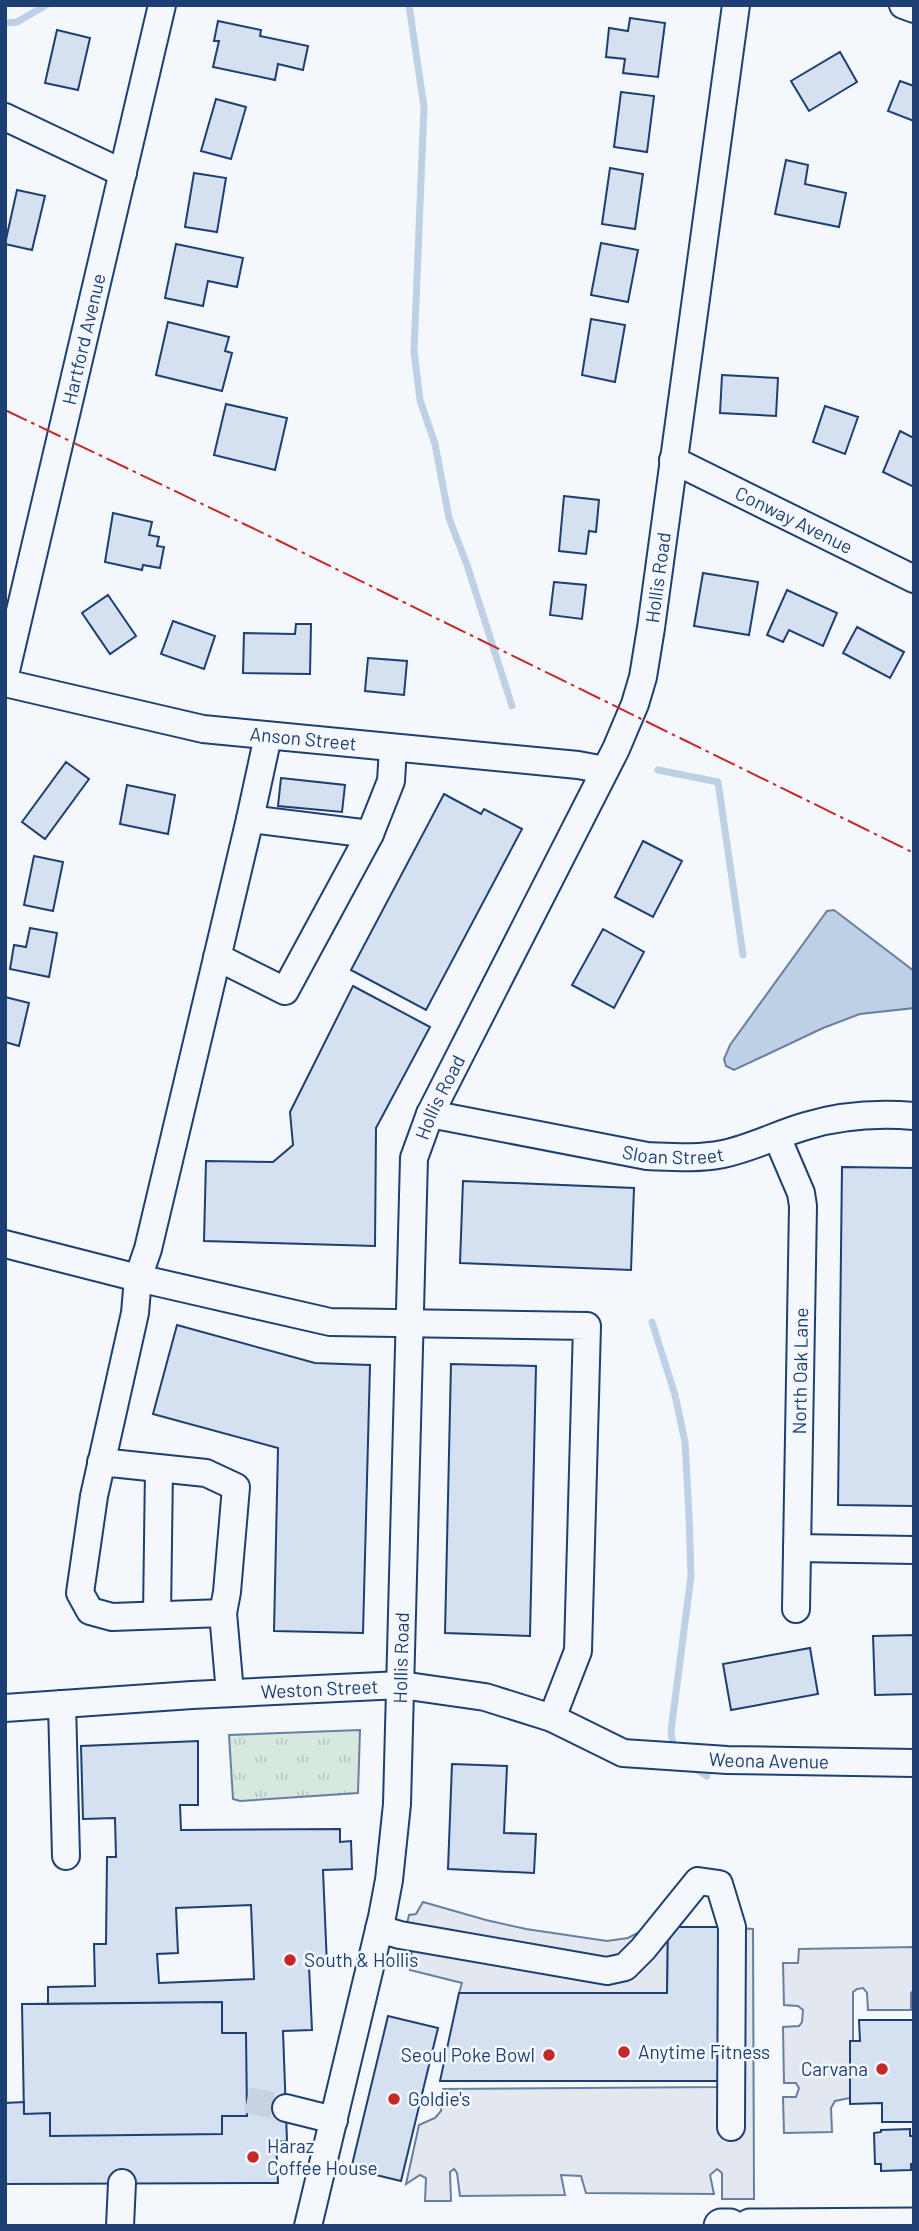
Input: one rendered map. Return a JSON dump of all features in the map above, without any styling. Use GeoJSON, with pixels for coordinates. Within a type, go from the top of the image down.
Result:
{"type":"FeatureCollection","features":[{"type":"Feature","properties":{"kind":"main road"},"geometry":{"type":"LineString","coordinates":[[750,2226],[914,2225]]}},
{"type":"Feature","properties":{"kind":"main road"},"geometry":{"type":"LineString","coordinates":[[721,2226],[730,2226]]}},
{"type":"Feature","properties":{"kind":"street","name":"Hartford Avenue"},"geometry":{"type":"LineString","coordinates":[[5,675],[162,5]]}},
{"type":"Feature","properties":{"kind":"street","name":"Hollis Road"},"geometry":{"type":"LineString","coordinates":[[308,2226],[379,1929],[389,1880],[397,1804],[414,1158],[430,1114],[606,770],[635,704],[643,677],[736,5]]}},
{"type":"Feature","properties":{"kind":"street"},"geometry":{"type":"LineString","coordinates":[[903,5],[914,9]]}},
{"type":"Feature","properties":{"kind":"street"},"geometry":{"type":"LineString","coordinates":[[5,117],[123,173]]}},
{"type":"Feature","properties":{"kind":"street","name":"Conway Avenue"},"geometry":{"type":"LineString","coordinates":[[673,460],[914,579]]}},
{"type":"Feature","properties":{"kind":"street","name":"Anson Street"},"geometry":{"type":"LineString","coordinates":[[5,683],[176,724],[268,736],[579,765],[606,770]]}},
{"type":"Feature","properties":{"kind":"street"},"geometry":{"type":"LineString","coordinates":[[223,1613],[112,1617],[90,1611],[80,1593],[94,1496],[135,1313],[138,1278],[148,1249],[268,736]]}},
{"type":"Feature","properties":{"kind":"street"},"geometry":{"type":"LineString","coordinates":[[217,957],[285,991],[370,834],[391,781],[393,748]]}},
{"type":"Feature","properties":{"kind":"street"},"geometry":{"type":"LineString","coordinates":[[250,819],[370,834]]}},
{"type":"Feature","properties":{"kind":"street","name":"Sloan Street"},"geometry":{"type":"LineString","coordinates":[[430,1114],[648,1156],[682,1158],[722,1154],[804,1126],[844,1116],[914,1116]]}},
{"type":"Feature","properties":{"kind":"street","name":"North Oak Lane"},"geometry":{"type":"LineString","coordinates":[[778,1137],[801,1193],[803,1206],[796,1609]]}},
{"type":"Feature","properties":{"kind":"street"},"geometry":{"type":"LineString","coordinates":[[5,1244],[330,1322],[587,1326],[578,1651],[552,1718]]}},
{"type":"Feature","properties":{"kind":"street"},"geometry":{"type":"LineString","coordinates":[[101,1462],[206,1474],[236,1487],[223,1613],[230,1693]]}},
{"type":"Feature","properties":{"kind":"street"},"geometry":{"type":"LineString","coordinates":[[157,1615],[159,1469]]}},
{"type":"Feature","properties":{"kind":"street"},"geometry":{"type":"LineString","coordinates":[[797,1548],[914,1550]]}},
{"type":"Feature","properties":{"kind":"street","name":"Weston Street"},"geometry":{"type":"LineString","coordinates":[[5,1708],[401,1685],[485,1696],[552,1718],[623,1753]]}},
{"type":"Feature","properties":{"kind":"street"},"geometry":{"type":"LineString","coordinates":[[62,1704],[66,1856]]}},
{"type":"Feature","properties":{"kind":"street","name":"Weona Avenue"},"geometry":{"type":"LineString","coordinates":[[623,1753],[727,1760],[914,1763]]}},
{"type":"Feature","properties":{"kind":"street"},"geometry":{"type":"LineString","coordinates":[[379,1929],[607,1971],[625,1966],[643,1949],[698,1881],[719,1884],[732,1927],[731,2127]]}},
{"type":"Feature","properties":{"kind":"street"},"geometry":{"type":"LineString","coordinates":[[286,2108],[334,2120]]}},
{"type":"Feature","properties":{"kind":"street"},"geometry":{"type":"LineString","coordinates":[[120,2226],[122,2183]]}},
{"type":"Feature","properties":{"kind":"green space"},"geometry":{"type":"Polygon","coordinates":[[[360,1730],[358,1793],[240,1801],[233,1799],[229,1735],[360,1730]]]}},
{"type":"Feature","properties":{"kind":"shaded area"},"geometry":{"type":"Polygon","coordinates":[[[423,1902],[526,1929],[607,1941],[628,1938],[645,1929],[668,1927],[667,1993],[459,1993],[462,1983],[410,1970],[412,1950],[402,1945],[409,1915],[416,1914],[423,1902]]]}},
{"type":"Feature","properties":{"kind":"shaded area"},"geometry":{"type":"Polygon","coordinates":[[[722,1927],[753,1929],[754,2199],[722,2199],[722,2173],[717,2169],[710,2175],[714,2194],[586,2193],[581,2176],[561,2175],[565,2195],[460,2196],[454,2169],[450,2172],[451,2201],[425,2201],[426,2178],[420,2175],[406,2184],[419,2125],[435,2118],[441,2111],[443,2089],[721,2087],[722,1927]]]}},
{"type":"Feature","properties":{"kind":"shaded area"},"geometry":{"type":"Polygon","coordinates":[[[914,1947],[911,2010],[868,2010],[867,1993],[863,1988],[853,1992],[850,2098],[835,2101],[831,2108],[832,2132],[784,2133],[783,2097],[796,2097],[799,2088],[796,2083],[784,2083],[783,2027],[799,2026],[803,2010],[798,2006],[784,2005],[783,1963],[798,1963],[799,1949],[914,1947]]]}},
{"type":"Feature","properties":{"kind":"water"},"geometry":{"type":"Polygon","coordinates":[[[834,910],[914,971],[914,1008],[860,1014],[823,1028],[734,1070],[726,1066],[724,1059],[730,1045],[827,911],[834,910]]]}},
{"type":"Feature","properties":{"kind":"building"},"geometry":{"type":"Polygon","coordinates":[[[630,18],[665,23],[658,77],[623,73],[625,59],[606,57],[609,28],[628,31],[630,18]]]}},
{"type":"Feature","properties":{"kind":"building"},"geometry":{"type":"Polygon","coordinates":[[[218,21],[261,30],[260,36],[308,46],[303,70],[278,64],[275,80],[213,67],[219,41],[214,41],[218,21]]]}},
{"type":"Feature","properties":{"kind":"building"},"geometry":{"type":"Polygon","coordinates":[[[57,30],[90,38],[78,90],[45,83],[57,30]]]}},
{"type":"Feature","properties":{"kind":"building"},"geometry":{"type":"Polygon","coordinates":[[[840,52],[857,82],[809,111],[791,81],[840,52]]]}},
{"type":"Feature","properties":{"kind":"building"},"geometry":{"type":"Polygon","coordinates":[[[900,81],[914,86],[914,121],[888,111],[900,81]]]}},
{"type":"Feature","properties":{"kind":"building"},"geometry":{"type":"Polygon","coordinates":[[[621,92],[654,96],[647,152],[614,147],[621,92]]]}},
{"type":"Feature","properties":{"kind":"building"},"geometry":{"type":"Polygon","coordinates":[[[216,99],[246,107],[231,159],[201,151],[216,99]]]}},
{"type":"Feature","properties":{"kind":"building"},"geometry":{"type":"Polygon","coordinates":[[[786,160],[808,165],[805,184],[846,193],[839,227],[775,214],[786,160]]]}},
{"type":"Feature","properties":{"kind":"building"},"geometry":{"type":"Polygon","coordinates":[[[610,168],[643,174],[635,229],[602,224],[610,168]]]}},
{"type":"Feature","properties":{"kind":"building"},"geometry":{"type":"Polygon","coordinates":[[[194,173],[226,178],[217,232],[185,227],[194,173]]]}},
{"type":"Feature","properties":{"kind":"building"},"geometry":{"type":"Polygon","coordinates":[[[17,190],[45,196],[32,250],[5,244],[17,190]]]}},
{"type":"Feature","properties":{"kind":"building"},"geometry":{"type":"Polygon","coordinates":[[[601,243],[638,250],[628,302],[591,295],[601,243]]]}},
{"type":"Feature","properties":{"kind":"building"},"geometry":{"type":"Polygon","coordinates":[[[176,244],[243,258],[237,287],[208,281],[203,306],[165,298],[176,244]]]}},
{"type":"Feature","properties":{"kind":"building"},"geometry":{"type":"Polygon","coordinates":[[[591,319],[625,325],[615,382],[582,375],[591,319]]]}},
{"type":"Feature","properties":{"kind":"building"},"geometry":{"type":"Polygon","coordinates":[[[168,322],[229,337],[225,351],[232,353],[222,391],[156,375],[168,322]]]}},
{"type":"Feature","properties":{"kind":"building"},"geometry":{"type":"Polygon","coordinates":[[[722,375],[778,378],[776,416],[720,413],[722,375]]]}},
{"type":"Feature","properties":{"kind":"building"},"geometry":{"type":"Polygon","coordinates":[[[226,404],[287,418],[275,470],[214,455],[226,404]]]}},
{"type":"Feature","properties":{"kind":"building"},"geometry":{"type":"Polygon","coordinates":[[[825,406],[858,417],[845,454],[813,442],[825,406]]]}},
{"type":"Feature","properties":{"kind":"building"},"geometry":{"type":"Polygon","coordinates":[[[900,431],[914,438],[914,487],[883,472],[900,431]]]}},
{"type":"Feature","properties":{"kind":"building"},"geometry":{"type":"Polygon","coordinates":[[[564,496],[599,500],[596,532],[589,531],[586,554],[559,551],[564,496]]]}},
{"type":"Feature","properties":{"kind":"building"},"geometry":{"type":"Polygon","coordinates":[[[113,513],[152,522],[149,535],[159,537],[157,546],[164,547],[160,568],[143,565],[142,570],[105,562],[113,513]]]}},
{"type":"Feature","properties":{"kind":"building"},"geometry":{"type":"Polygon","coordinates":[[[703,573],[758,582],[749,635],[694,626],[703,573]]]}},
{"type":"Feature","properties":{"kind":"building"},"geometry":{"type":"Polygon","coordinates":[[[554,582],[586,585],[582,619],[550,615],[554,582]]]}},
{"type":"Feature","properties":{"kind":"building"},"geometry":{"type":"Polygon","coordinates":[[[787,590],[837,613],[823,646],[789,630],[783,642],[767,635],[787,590]]]}},
{"type":"Feature","properties":{"kind":"building"},"geometry":{"type":"Polygon","coordinates":[[[108,595],[136,636],[110,654],[82,613],[108,595]]]}},
{"type":"Feature","properties":{"kind":"building"},"geometry":{"type":"Polygon","coordinates":[[[173,621],[215,636],[204,669],[161,654],[173,621]]]}},
{"type":"Feature","properties":{"kind":"building"},"geometry":{"type":"Polygon","coordinates":[[[296,624],[311,624],[310,674],[243,673],[244,633],[295,634],[296,624]]]}},
{"type":"Feature","properties":{"kind":"building"},"geometry":{"type":"Polygon","coordinates":[[[857,627],[904,652],[890,678],[843,653],[857,627]]]}},
{"type":"Feature","properties":{"kind":"building"},"geometry":{"type":"Polygon","coordinates":[[[368,658],[407,661],[404,695],[365,691],[368,658]]]}},
{"type":"Feature","properties":{"kind":"building"},"geometry":{"type":"Polygon","coordinates":[[[66,762],[89,779],[45,839],[22,822],[66,762]]]}},
{"type":"Feature","properties":{"kind":"building"},"geometry":{"type":"Polygon","coordinates":[[[281,778],[345,785],[342,812],[278,806],[281,778]]]}},
{"type":"Feature","properties":{"kind":"building"},"geometry":{"type":"Polygon","coordinates":[[[127,785],[175,795],[168,834],[120,824],[127,785]]]}},
{"type":"Feature","properties":{"kind":"building"},"geometry":{"type":"Polygon","coordinates":[[[444,794],[481,814],[484,809],[522,829],[426,1010],[351,970],[444,794]]]}},
{"type":"Feature","properties":{"kind":"building"},"geometry":{"type":"Polygon","coordinates":[[[643,841],[682,861],[653,917],[615,897],[643,841]]]}},
{"type":"Feature","properties":{"kind":"building"},"geometry":{"type":"Polygon","coordinates":[[[34,856],[63,862],[53,911],[24,905],[34,856]]]}},
{"type":"Feature","properties":{"kind":"building"},"geometry":{"type":"Polygon","coordinates":[[[30,928],[57,933],[49,977],[10,969],[14,945],[26,947],[30,928]]]}},
{"type":"Feature","properties":{"kind":"building"},"geometry":{"type":"Polygon","coordinates":[[[603,929],[644,952],[614,1008],[572,985],[603,929]]]}},
{"type":"Feature","properties":{"kind":"building"},"geometry":{"type":"Polygon","coordinates":[[[353,986],[430,1027],[376,1128],[375,1246],[204,1241],[206,1161],[273,1162],[293,1145],[290,1112],[353,986]]]}},
{"type":"Feature","properties":{"kind":"building"},"geometry":{"type":"Polygon","coordinates":[[[5,997],[29,1003],[19,1046],[5,1042],[5,997]]]}},
{"type":"Feature","properties":{"kind":"building"},"geometry":{"type":"Polygon","coordinates":[[[842,1167],[914,1168],[914,1506],[838,1505],[842,1167]]]}},
{"type":"Feature","properties":{"kind":"building"},"geometry":{"type":"Polygon","coordinates":[[[463,1181],[634,1188],[631,1270],[460,1263],[463,1181]]]}},
{"type":"Feature","properties":{"kind":"building"},"geometry":{"type":"Polygon","coordinates":[[[177,1325],[315,1363],[370,1365],[363,1633],[274,1631],[278,1448],[153,1414],[177,1325]]]}},
{"type":"Feature","properties":{"kind":"building"},"geometry":{"type":"Polygon","coordinates":[[[451,1364],[536,1366],[530,1636],[445,1633],[451,1364]]]}},
{"type":"Feature","properties":{"kind":"building"},"geometry":{"type":"Polygon","coordinates":[[[914,1635],[914,1694],[875,1695],[873,1636],[914,1635]]]}},
{"type":"Feature","properties":{"kind":"building"},"geometry":{"type":"Polygon","coordinates":[[[810,1648],[818,1694],[731,1710],[723,1664],[810,1648]]]}},
{"type":"Feature","properties":{"kind":"building","name":"South & Hollis"},"geometry":{"type":"Polygon","coordinates":[[[198,1741],[198,1805],[180,1805],[181,1830],[340,1829],[340,1842],[351,1841],[352,1869],[323,1870],[327,1966],[309,1966],[312,2030],[283,2031],[287,2141],[276,2142],[278,2183],[5,2184],[5,2103],[24,2102],[24,2114],[50,2113],[50,2136],[222,2134],[222,2116],[247,2116],[246,2033],[222,2033],[222,2002],[48,2004],[48,1987],[95,1986],[94,1944],[106,1944],[107,1857],[116,1857],[115,1818],[83,1819],[81,1746],[198,1741]],[[251,1905],[176,1908],[178,1953],[157,1954],[159,1983],[254,1979],[251,1905]]]}},
{"type":"Feature","properties":{"kind":"building"},"geometry":{"type":"Polygon","coordinates":[[[452,1764],[507,1766],[504,1833],[536,1834],[534,1873],[448,1869],[452,1764]]]}},
{"type":"Feature","properties":{"kind":"building"},"geometry":{"type":"Polygon","coordinates":[[[668,1927],[722,1927],[722,2081],[440,2081],[459,1993],[667,1993],[668,1927]]]}},
{"type":"Feature","properties":{"kind":"building"},"geometry":{"type":"Polygon","coordinates":[[[222,2002],[222,2033],[246,2033],[247,2116],[222,2116],[222,2134],[50,2136],[50,2113],[24,2114],[22,2004],[222,2002]]]}},
{"type":"Feature","properties":{"kind":"building","name":"Goldie's"},"geometry":{"type":"Polygon","coordinates":[[[388,2016],[438,2028],[401,2181],[351,2169],[388,2016]]]}},
{"type":"Feature","properties":{"kind":"building","name":"Carvana"},"geometry":{"type":"Polygon","coordinates":[[[859,2020],[914,2020],[914,2122],[882,2122],[882,2103],[850,2104],[850,2041],[860,2041],[859,2020]]]}},
{"type":"Feature","properties":{"kind":"building"},"geometry":{"type":"Polygon","coordinates":[[[910,2129],[910,2136],[914,2136],[914,2164],[911,2164],[911,2170],[881,2171],[881,2164],[875,2164],[874,2133],[881,2130],[910,2129]]]}},
{"type":"Feature","properties":{"kind":"waterway"},"geometry":{"type":"LineString","coordinates":[[5,23],[17,22],[46,5]]}},
{"type":"Feature","properties":{"kind":"waterway"},"geometry":{"type":"LineString","coordinates":[[409,5],[424,107],[414,351],[420,400],[435,444],[449,518],[467,565],[512,706]]}},
{"type":"Feature","properties":{"kind":"waterway"},"geometry":{"type":"LineString","coordinates":[[658,770],[718,782],[743,955]]}},
{"type":"Feature","properties":{"kind":"waterway"},"geometry":{"type":"LineString","coordinates":[[652,1322],[675,1395],[685,1442],[689,1515],[691,1576],[671,1731],[674,1752]]}},
{"type":"Feature","properties":{"kind":"waterway"},"geometry":{"type":"LineString","coordinates":[[692,1767],[707,1776]]}},
{"type":"Feature","properties":{"kind":"tunnel"},"geometry":{"type":"LineString","coordinates":[[247,2100],[286,2108]]}},
{"type":"Feature","properties":{"kind":"power"},"geometry":{"type":"LineString","coordinates":[[5,410],[265,534],[914,853]]}},
{"type":"Feature","properties":{"kind":"place","name":"South & Hollis"},"geometry":{"type":"Point","coordinates":[290,1960]}},
{"type":"Feature","properties":{"kind":"place","name":"Anytime Fitness"},"geometry":{"type":"Point","coordinates":[624,2052]}},
{"type":"Feature","properties":{"kind":"place","name":"Seoul Poke Bowl"},"geometry":{"type":"Point","coordinates":[549,2055]}},
{"type":"Feature","properties":{"kind":"place","name":"Carvana"},"geometry":{"type":"Point","coordinates":[882,2069]}},
{"type":"Feature","properties":{"kind":"place","name":"Goldie's"},"geometry":{"type":"Point","coordinates":[394,2099]}},
{"type":"Feature","properties":{"kind":"place","name":"Haraz Coffee House"},"geometry":{"type":"Point","coordinates":[253,2157]}}]}
